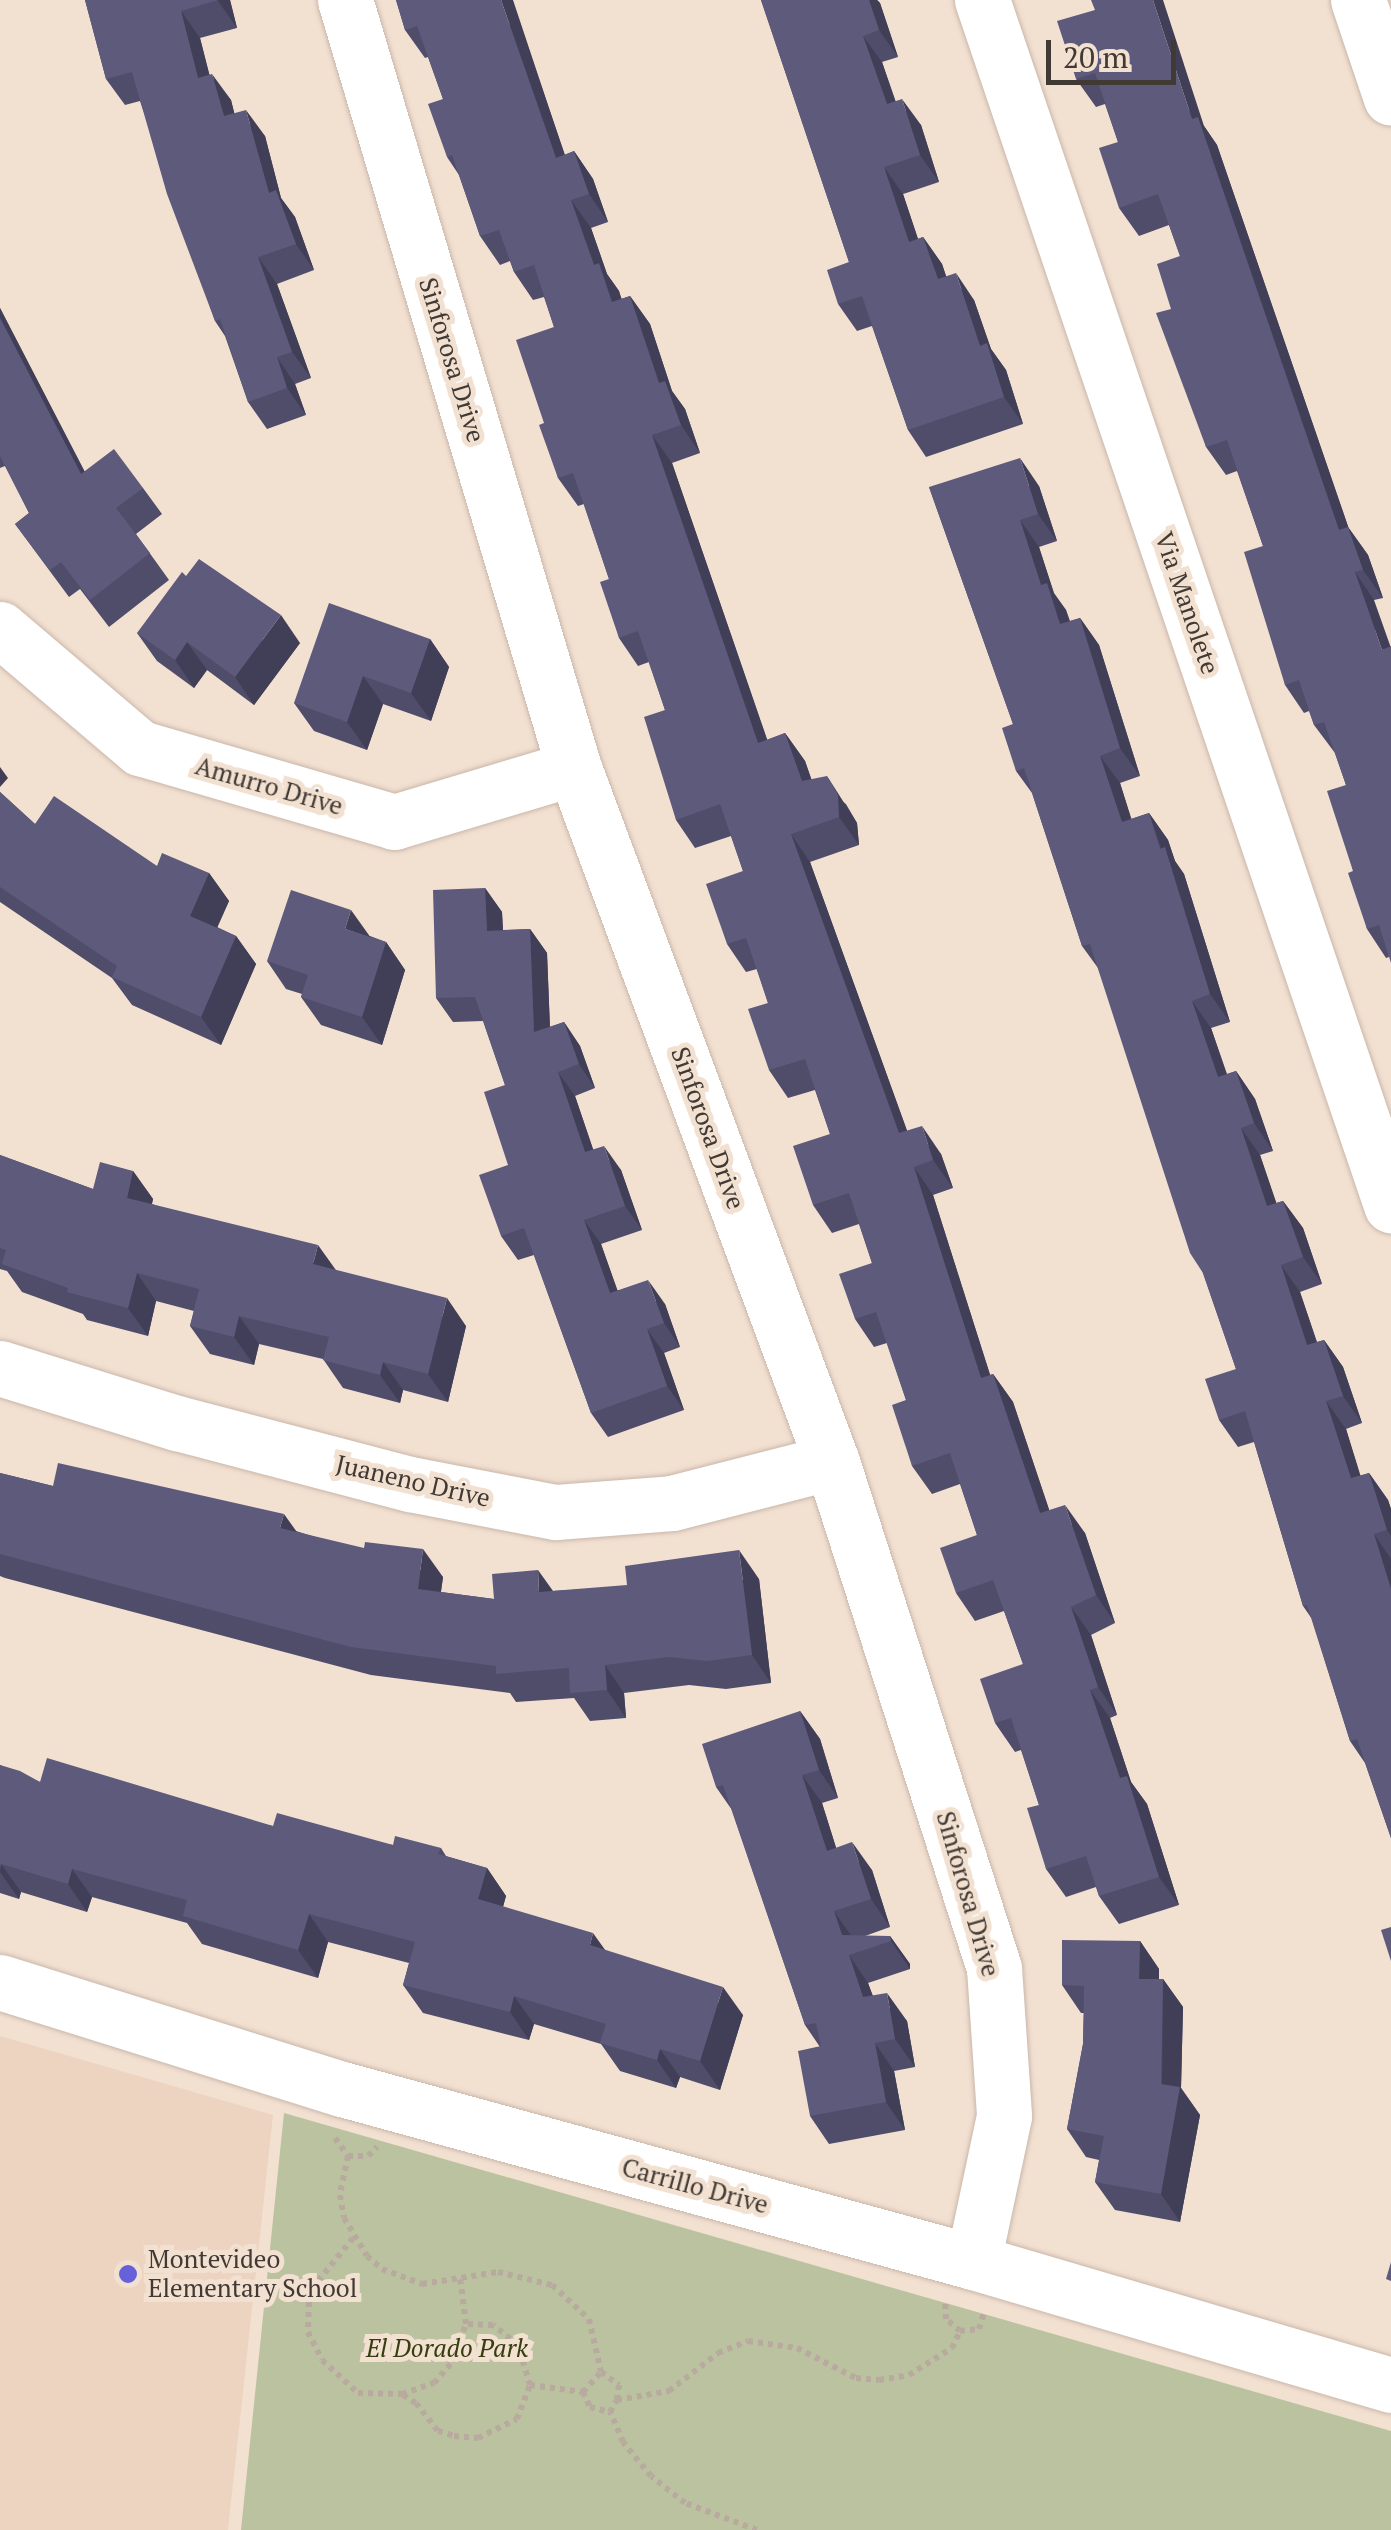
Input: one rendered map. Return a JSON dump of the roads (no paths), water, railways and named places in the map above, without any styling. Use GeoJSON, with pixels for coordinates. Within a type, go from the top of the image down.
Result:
{"type":"FeatureCollection","features":[{"type":"Feature","properties":{"kind":"street","name":"Sinforosa Drive"},"geometry":{"type":"LineString","coordinates":[[345,0],[574,768],[832,1462],[994,1968],[1004,2116],[963,2260]]}},
{"type":"Feature","properties":{"kind":"street","name":"Via Manolete"},"geometry":{"type":"LineString","coordinates":[[982,0],[1391,1205]]}},
{"type":"Feature","properties":{"kind":"street"},"geometry":{"type":"LineString","coordinates":[[1358,0],[1391,98]]}},
{"type":"Feature","properties":{"kind":"street","name":"Amurro Drive"},"geometry":{"type":"LineString","coordinates":[[0,628],[140,748],[394,822],[574,768]]}},
{"type":"Feature","properties":{"kind":"street","name":"Juaneno Drive"},"geometry":{"type":"LineString","coordinates":[[0,1368],[177,1423],[392,1479],[556,1512],[672,1503],[832,1462]]}},
{"type":"Feature","properties":{"kind":"street","name":"Carrillo Drive"},"geometry":{"type":"LineString","coordinates":[[0,1982],[342,2090],[963,2260],[1391,2384]]}},
{"type":"Feature","properties":{"kind":"place","name":"Montevideo Elementary School"},"geometry":{"type":"Point","coordinates":[128,2274]}},
{"type":"Feature","properties":{"kind":"park label","name":"El Dorado Park"},"geometry":{"type":"Point","coordinates":[447,2348]}}]}
